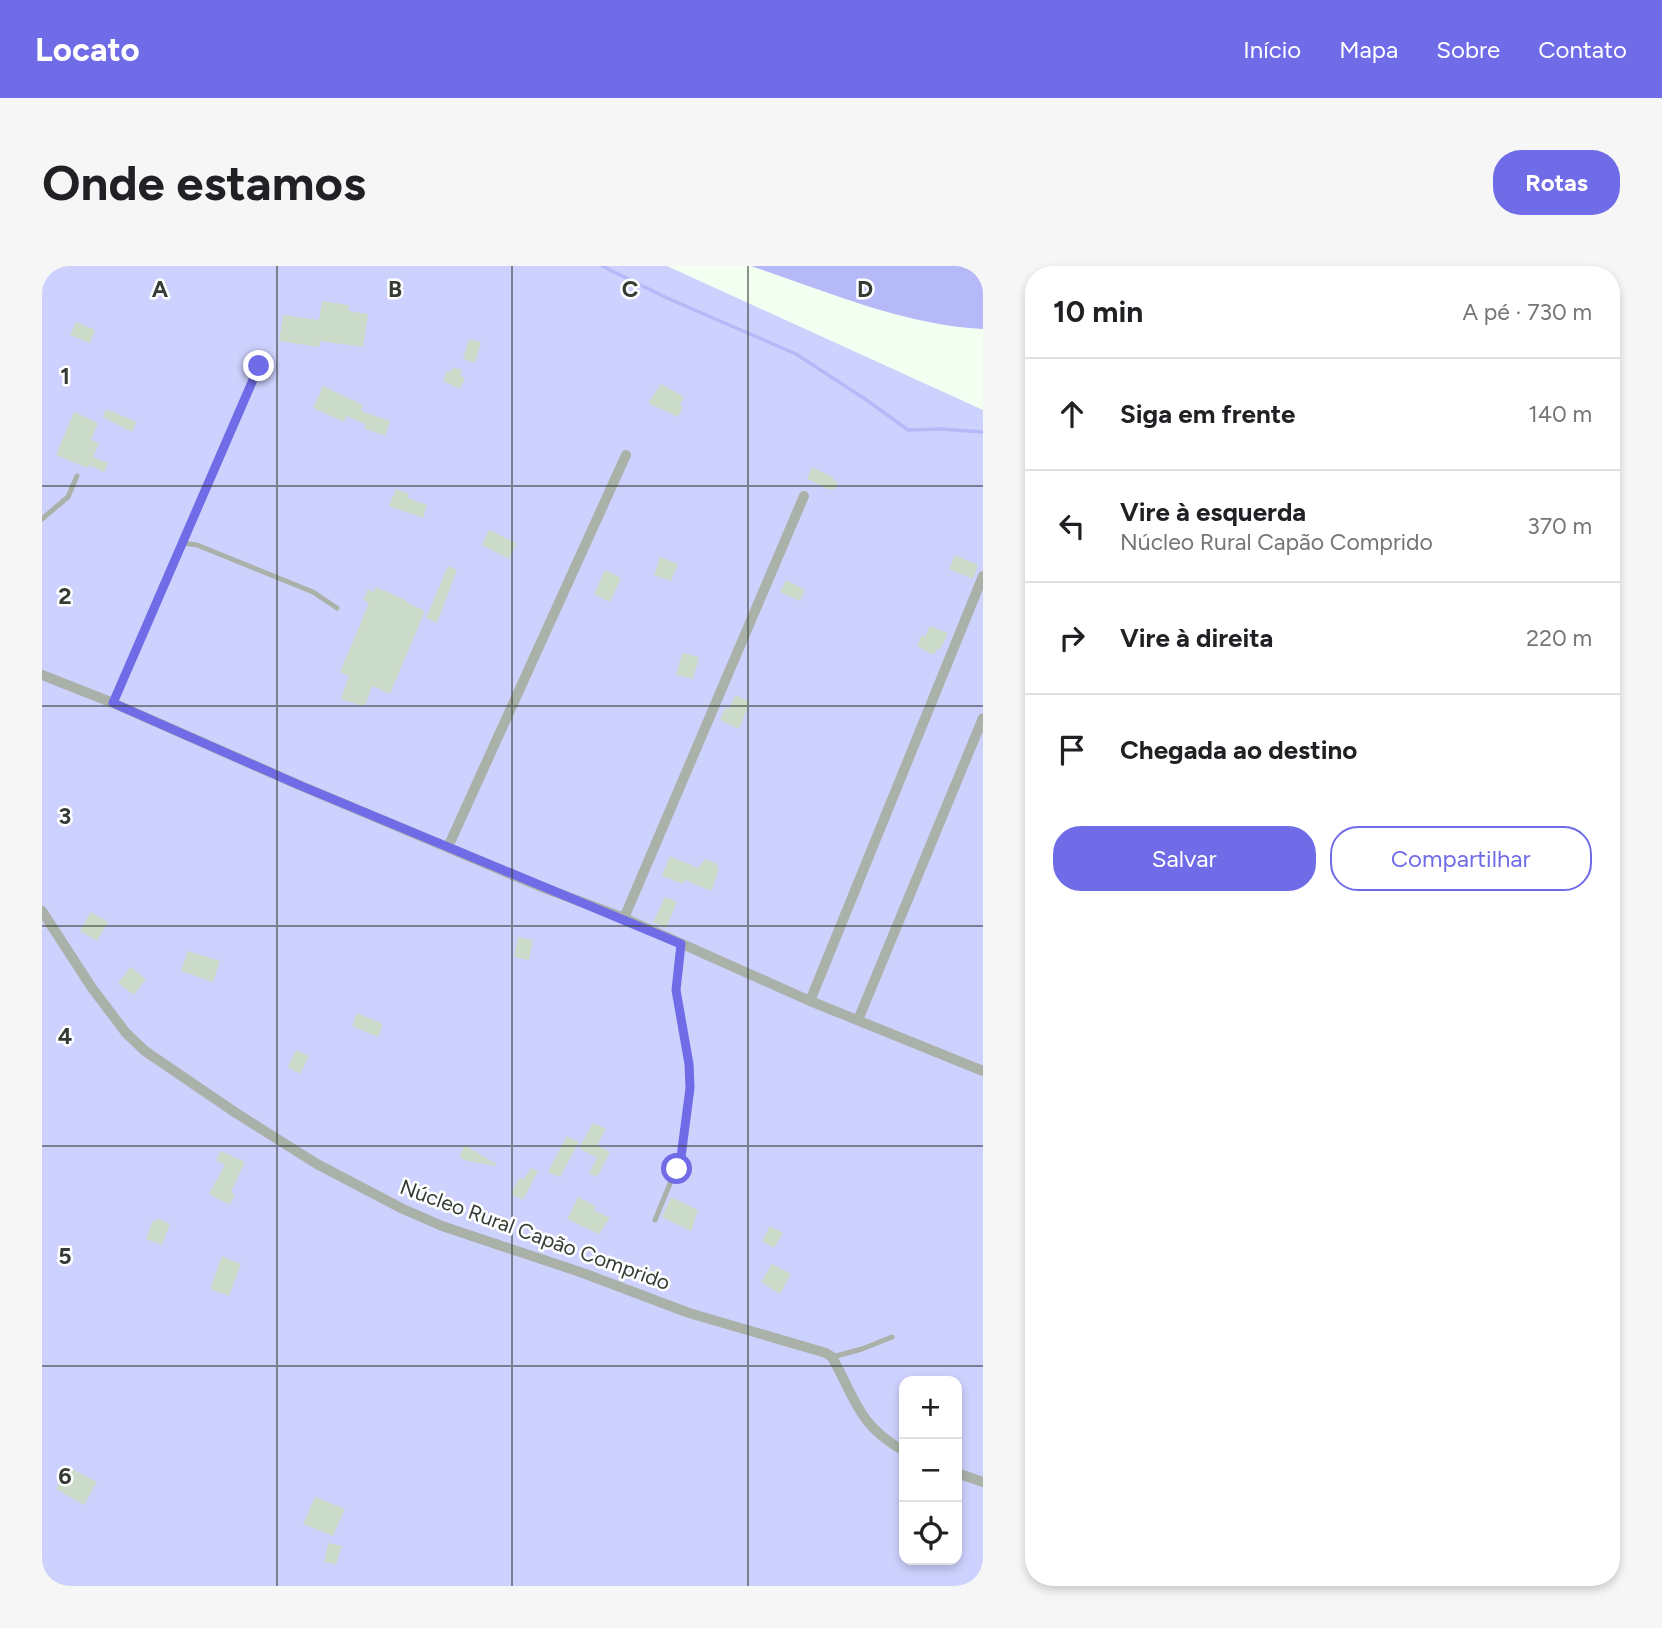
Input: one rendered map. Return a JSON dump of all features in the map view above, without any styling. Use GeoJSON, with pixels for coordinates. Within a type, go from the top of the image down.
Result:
{"type":"FeatureCollection","features":[{"type":"Feature","properties":{"kind":"street"},"geometry":{"type":"LineString","coordinates":[[448,847],[626,456]]}},
{"type":"Feature","properties":{"kind":"street"},"geometry":{"type":"LineString","coordinates":[[624,918],[804,496]]}},
{"type":"Feature","properties":{"kind":"street"},"geometry":{"type":"LineString","coordinates":[[810,1001],[983,576]]}},
{"type":"Feature","properties":{"kind":"street"},"geometry":{"type":"LineString","coordinates":[[42,675],[539,886],[624,918],[810,1001],[983,1071]]}},
{"type":"Feature","properties":{"kind":"street"},"geometry":{"type":"LineString","coordinates":[[858,1020],[983,718]]}},
{"type":"Feature","properties":{"kind":"street","name":"Núcleo Rural Capão Comprido"},"geometry":{"type":"LineString","coordinates":[[42,911],[92,988],[126,1033],[145,1051],[236,1114],[317,1164],[442,1226],[583,1273],[689,1313],[818,1350],[832,1357]]}},
{"type":"Feature","properties":{"kind":"street"},"geometry":{"type":"LineString","coordinates":[[832,1357],[860,1414],[885,1440],[899,1448]]}},
{"type":"Feature","properties":{"kind":"street"},"geometry":{"type":"LineString","coordinates":[[962,1475],[983,1482]]}},
{"type":"Feature","properties":{"kind":"lane"},"geometry":{"type":"LineString","coordinates":[[113,703],[259,366]]}},
{"type":"Feature","properties":{"kind":"lane"},"geometry":{"type":"LineString","coordinates":[[42,519],[68,497],[76,476]]}},
{"type":"Feature","properties":{"kind":"lane"},"geometry":{"type":"LineString","coordinates":[[183,543],[197,545],[313,592],[337,608]]}},
{"type":"Feature","properties":{"kind":"lane"},"geometry":{"type":"LineString","coordinates":[[654,1220],[681,1157],[690,1088],[689,1064],[676,990],[681,944]]}},
{"type":"Feature","properties":{"kind":"lane"},"geometry":{"type":"LineString","coordinates":[[832,1357],[892,1337]]}},
{"type":"Feature","properties":{"kind":"shaded area"},"geometry":{"type":"Polygon","coordinates":[[[42,266],[667,266],[983,410],[983,1586],[42,1586],[42,266]]]}},
{"type":"Feature","properties":{"kind":"shaded area"},"geometry":{"type":"Polygon","coordinates":[[[751,266],[983,266],[983,329],[894,314],[751,266]]]}},
{"type":"Feature","properties":{"kind":"building"},"geometry":{"type":"Polygon","coordinates":[[[322,301],[349,305],[349,311],[368,314],[363,347],[320,341],[319,347],[279,341],[283,315],[319,320],[322,301]]]}},
{"type":"Feature","properties":{"kind":"building"},"geometry":{"type":"Polygon","coordinates":[[[76,322],[95,330],[90,343],[70,335],[76,322]]]}},
{"type":"Feature","properties":{"kind":"building"},"geometry":{"type":"Polygon","coordinates":[[[469,339],[481,342],[475,363],[463,359],[469,339]]]}},
{"type":"Feature","properties":{"kind":"building"},"geometry":{"type":"Polygon","coordinates":[[[453,367],[462,370],[460,375],[465,378],[460,389],[443,381],[447,371],[451,372],[453,367]]]}},
{"type":"Feature","properties":{"kind":"building"},"geometry":{"type":"Polygon","coordinates":[[[661,384],[684,397],[678,417],[648,403],[661,384]]]}},
{"type":"Feature","properties":{"kind":"building"},"geometry":{"type":"Polygon","coordinates":[[[323,386],[363,405],[361,411],[390,421],[385,436],[364,428],[365,424],[347,416],[344,422],[313,408],[323,386]]]}},
{"type":"Feature","properties":{"kind":"building"},"geometry":{"type":"Polygon","coordinates":[[[106,409],[137,422],[132,432],[103,417],[106,409]]]}},
{"type":"Feature","properties":{"kind":"building"},"geometry":{"type":"Polygon","coordinates":[[[74,412],[98,423],[91,440],[99,443],[93,457],[108,463],[104,472],[56,455],[74,412]]]}},
{"type":"Feature","properties":{"kind":"building"},"geometry":{"type":"Polygon","coordinates":[[[812,467],[834,478],[833,480],[838,482],[835,489],[827,489],[807,479],[812,467]]]}},
{"type":"Feature","properties":{"kind":"building"},"geometry":{"type":"Polygon","coordinates":[[[396,489],[409,494],[408,498],[427,505],[423,518],[389,506],[396,489]]]}},
{"type":"Feature","properties":{"kind":"building"},"geometry":{"type":"Polygon","coordinates":[[[489,530],[517,543],[509,559],[482,545],[489,530]]]}},
{"type":"Feature","properties":{"kind":"building"},"geometry":{"type":"Polygon","coordinates":[[[955,555],[978,565],[973,579],[949,569],[955,555]]]}},
{"type":"Feature","properties":{"kind":"building"},"geometry":{"type":"Polygon","coordinates":[[[660,557],[678,564],[671,581],[654,575],[660,557]]]}},
{"type":"Feature","properties":{"kind":"building"},"geometry":{"type":"Polygon","coordinates":[[[448,566],[457,570],[437,623],[426,618],[448,566]]]}},
{"type":"Feature","properties":{"kind":"building"},"geometry":{"type":"Polygon","coordinates":[[[605,570],[621,578],[610,602],[594,594],[605,570]]]}},
{"type":"Feature","properties":{"kind":"building"},"geometry":{"type":"Polygon","coordinates":[[[786,580],[805,590],[800,601],[780,592],[786,580]]]}},
{"type":"Feature","properties":{"kind":"building"},"geometry":{"type":"Polygon","coordinates":[[[376,587],[425,611],[390,694],[372,686],[363,706],[341,699],[349,676],[340,672],[369,603],[363,600],[368,589],[374,592],[376,587]]]}},
{"type":"Feature","properties":{"kind":"building"},"geometry":{"type":"Polygon","coordinates":[[[930,626],[948,633],[940,650],[937,648],[935,654],[917,646],[930,626]]]}},
{"type":"Feature","properties":{"kind":"building"},"geometry":{"type":"Polygon","coordinates":[[[682,653],[699,657],[693,679],[676,675],[682,653]]]}},
{"type":"Feature","properties":{"kind":"building"},"geometry":{"type":"Polygon","coordinates":[[[735,695],[750,702],[739,729],[720,720],[735,695]]]}},
{"type":"Feature","properties":{"kind":"building"},"geometry":{"type":"Polygon","coordinates":[[[670,856],[698,868],[705,859],[718,864],[719,870],[711,891],[685,880],[683,884],[662,876],[670,856]]]}},
{"type":"Feature","properties":{"kind":"building"},"geometry":{"type":"Polygon","coordinates":[[[665,897],[677,902],[666,928],[653,922],[665,897]]]}},
{"type":"Feature","properties":{"kind":"building"},"geometry":{"type":"Polygon","coordinates":[[[91,912],[108,922],[97,941],[80,931],[91,912]]]}},
{"type":"Feature","properties":{"kind":"building"},"geometry":{"type":"Polygon","coordinates":[[[518,937],[533,940],[529,960],[514,957],[518,937]]]}},
{"type":"Feature","properties":{"kind":"building"},"geometry":{"type":"Polygon","coordinates":[[[188,951],[220,961],[213,982],[181,971],[188,951]]]}},
{"type":"Feature","properties":{"kind":"building"},"geometry":{"type":"Polygon","coordinates":[[[131,967],[146,979],[134,995],[118,983],[131,967]]]}},
{"type":"Feature","properties":{"kind":"building"},"geometry":{"type":"Polygon","coordinates":[[[357,1013],[383,1024],[378,1037],[352,1026],[357,1013]]]}},
{"type":"Feature","properties":{"kind":"building"},"geometry":{"type":"Polygon","coordinates":[[[296,1050],[309,1056],[300,1074],[288,1067],[296,1050]]]}},
{"type":"Feature","properties":{"kind":"building"},"geometry":{"type":"Polygon","coordinates":[[[593,1123],[606,1129],[597,1145],[610,1152],[597,1177],[589,1173],[597,1158],[579,1148],[593,1123]]]}},
{"type":"Feature","properties":{"kind":"building"},"geometry":{"type":"Polygon","coordinates":[[[567,1136],[579,1142],[560,1177],[548,1172],[567,1136]]]}},
{"type":"Feature","properties":{"kind":"building"},"geometry":{"type":"Polygon","coordinates":[[[465,1145],[496,1164],[496,1166],[459,1157],[465,1145]]]}},
{"type":"Feature","properties":{"kind":"building"},"geometry":{"type":"Polygon","coordinates":[[[221,1151],[245,1162],[231,1192],[235,1194],[230,1205],[209,1194],[225,1165],[216,1160],[221,1151]]]}},
{"type":"Feature","properties":{"kind":"building"},"geometry":{"type":"Polygon","coordinates":[[[531,1168],[538,1171],[523,1200],[511,1194],[519,1178],[524,1179],[531,1168]]]}},
{"type":"Feature","properties":{"kind":"building"},"geometry":{"type":"Polygon","coordinates":[[[578,1197],[596,1206],[594,1210],[610,1218],[599,1234],[567,1219],[578,1197]]]}},
{"type":"Feature","properties":{"kind":"building"},"geometry":{"type":"Polygon","coordinates":[[[671,1197],[698,1210],[691,1231],[662,1217],[671,1197]]]}},
{"type":"Feature","properties":{"kind":"building"},"geometry":{"type":"Polygon","coordinates":[[[159,1219],[170,1224],[162,1245],[146,1239],[153,1221],[159,1219]]]}},
{"type":"Feature","properties":{"kind":"building"},"geometry":{"type":"Polygon","coordinates":[[[770,1226],[783,1233],[774,1248],[762,1241],[770,1226]]]}},
{"type":"Feature","properties":{"kind":"building"},"geometry":{"type":"Polygon","coordinates":[[[222,1256],[241,1264],[229,1296],[210,1289],[222,1256]]]}},
{"type":"Feature","properties":{"kind":"building"},"geometry":{"type":"Polygon","coordinates":[[[772,1264],[791,1274],[780,1294],[761,1282],[772,1264]]]}},
{"type":"Feature","properties":{"kind":"building"},"geometry":{"type":"Polygon","coordinates":[[[68,1467],[97,1482],[84,1505],[56,1489],[68,1467]]]}},
{"type":"Feature","properties":{"kind":"building"},"geometry":{"type":"Polygon","coordinates":[[[315,1497],[345,1509],[333,1536],[303,1524],[315,1497]]]}},
{"type":"Feature","properties":{"kind":"building"},"geometry":{"type":"Polygon","coordinates":[[[328,1543],[342,1546],[336,1564],[324,1562],[328,1543]]]}},
{"type":"Feature","properties":{"kind":"waterway"},"geometry":{"type":"LineString","coordinates":[[602,266],[667,298],[796,354],[908,430],[983,432]]}},
{"type":"Feature","properties":{"kind":"route"},"geometry":{"type":"LineString","coordinates":[[259,366],[113,703],[299,785],[539,886],[624,918],[681,944],[676,990],[689,1064],[690,1088],[677,1169]]}}]}
